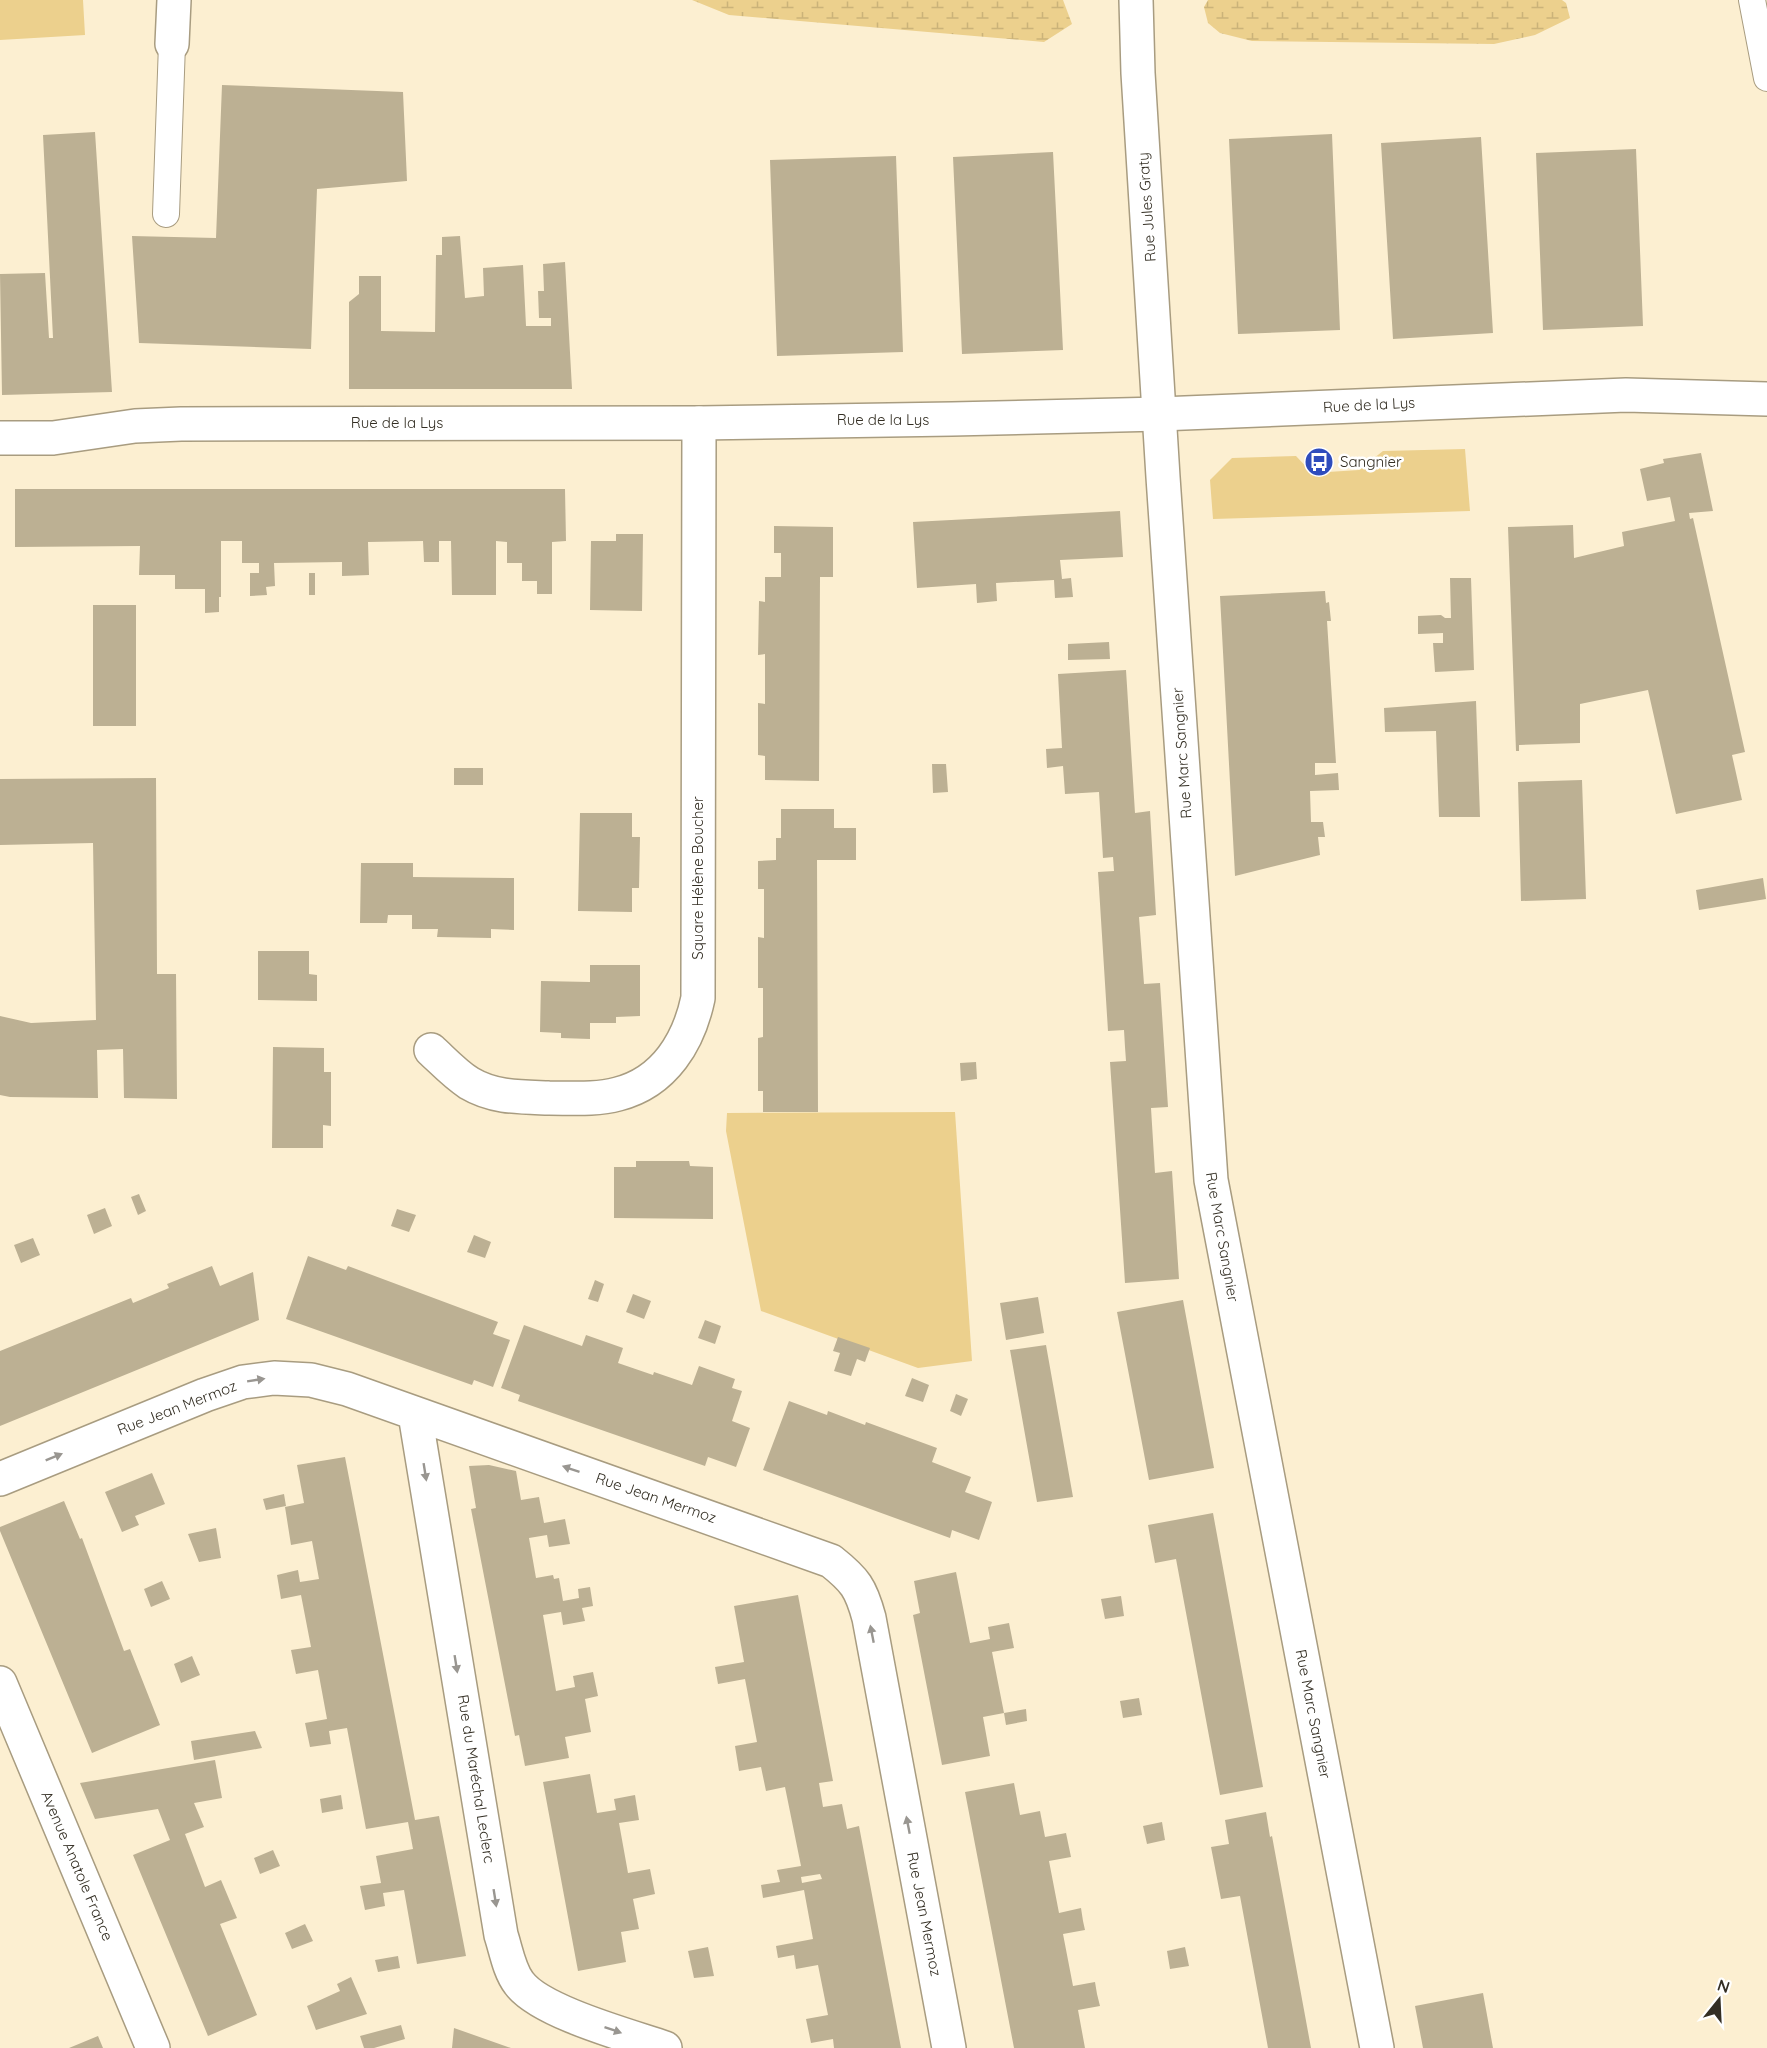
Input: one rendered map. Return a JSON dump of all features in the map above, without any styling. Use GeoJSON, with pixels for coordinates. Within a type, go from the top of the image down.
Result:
{"type":"FeatureCollection","features":[{"type":"Feature","properties":{"kind":"street"},"geometry":{"type":"LineString","coordinates":[[172,44],[174,0]]}},
{"type":"Feature","properties":{"kind":"street","name":"Rue Jules Graty"},"geometry":{"type":"LineString","coordinates":[[1136,0],[1138,74],[1160,414]]}},
{"type":"Feature","properties":{"kind":"street","name":"Rue de la Lys"},"geometry":{"type":"LineString","coordinates":[[0,438],[53,438],[135,426],[181,424],[699,423],[1160,414],[1626,395],[1767,399]]}},
{"type":"Feature","properties":{"kind":"street","name":"Rue Marc Sangnier"},"geometry":{"type":"LineString","coordinates":[[1160,414],[1211,1180],[1377,2048]]}},
{"type":"Feature","properties":{"kind":"street","name":"Square Hélène Boucher"},"geometry":{"type":"LineString","coordinates":[[431,1050],[469,1083],[507,1097],[595,1098],[618,1094],[638,1086],[658,1073],[675,1056],[686,1038],[698,998],[699,423]]}},
{"type":"Feature","properties":{"kind":"street","name":"Rue Jean Mermoz"},"geometry":{"type":"LineString","coordinates":[[0,1479],[205,1395],[253,1381],[274,1378],[311,1380],[347,1389],[831,1561],[850,1576],[863,1596],[869,1618],[949,2048]]}},
{"type":"Feature","properties":{"kind":"street","name":"Rue du Maréchal Leclerc"},"geometry":{"type":"LineString","coordinates":[[415,1414],[501,1935],[509,1961],[519,1983],[541,2001],[573,2017],[665,2048]]}},
{"type":"Feature","properties":{"kind":"street","name":"Avenue Anatole France"},"geometry":{"type":"LineString","coordinates":[[0,1683],[153,2048]]}},
{"type":"Feature","properties":{"kind":"lane"},"geometry":{"type":"LineString","coordinates":[[1752,0],[1767,78]]}},
{"type":"Feature","properties":{"kind":"lane"},"geometry":{"type":"LineString","coordinates":[[166,214],[172,44]]}},
{"type":"Feature","properties":{"kind":"green space"},"geometry":{"type":"Polygon","coordinates":[[[0,0],[83,0],[85,35],[0,40],[0,0]]]}},
{"type":"Feature","properties":{"kind":"green space"},"geometry":{"type":"Polygon","coordinates":[[[692,0],[1063,0],[1072,24],[1044,42],[729,15],[692,0]]]}},
{"type":"Feature","properties":{"kind":"green space"},"geometry":{"type":"Polygon","coordinates":[[[1208,0],[1562,0],[1566,3],[1570,18],[1535,35],[1494,44],[1252,41],[1220,33],[1208,23],[1204,7],[1208,0]]]}},
{"type":"Feature","properties":{"kind":"green space"},"geometry":{"type":"Polygon","coordinates":[[[1465,449],[1470,511],[1213,519],[1210,480],[1232,458],[1296,456],[1312,473],[1359,470],[1383,451],[1465,449]]]}},
{"type":"Feature","properties":{"kind":"green space"},"geometry":{"type":"Polygon","coordinates":[[[955,1112],[972,1361],[918,1368],[761,1311],[726,1131],[727,1113],[955,1112]]]}},
{"type":"Feature","properties":{"kind":"building"},"geometry":{"type":"Polygon","coordinates":[[[222,85],[403,92],[407,181],[317,189],[311,349],[139,343],[132,236],[216,238],[222,85]]]}},
{"type":"Feature","properties":{"kind":"building"},"geometry":{"type":"Polygon","coordinates":[[[95,132],[112,392],[2,395],[0,274],[45,273],[49,338],[53,338],[43,135],[95,132]]]}},
{"type":"Feature","properties":{"kind":"building"},"geometry":{"type":"Polygon","coordinates":[[[1332,134],[1340,330],[1238,334],[1229,139],[1332,134]]]}},
{"type":"Feature","properties":{"kind":"building"},"geometry":{"type":"Polygon","coordinates":[[[1481,137],[1493,333],[1393,339],[1381,143],[1481,137]]]}},
{"type":"Feature","properties":{"kind":"building"},"geometry":{"type":"Polygon","coordinates":[[[1636,149],[1643,326],[1543,330],[1536,153],[1636,149]]]}},
{"type":"Feature","properties":{"kind":"building"},"geometry":{"type":"Polygon","coordinates":[[[1053,152],[1063,350],[962,354],[953,157],[1053,152]]]}},
{"type":"Feature","properties":{"kind":"building"},"geometry":{"type":"Polygon","coordinates":[[[896,156],[903,352],[777,356],[770,160],[896,156]]]}},
{"type":"Feature","properties":{"kind":"building"},"geometry":{"type":"Polygon","coordinates":[[[460,236],[465,298],[484,296],[483,268],[523,265],[526,326],[551,326],[551,318],[539,318],[538,291],[544,291],[543,264],[565,262],[572,389],[349,389],[349,302],[359,294],[359,276],[381,276],[381,331],[435,332],[436,255],[442,255],[442,237],[460,236]]]}},
{"type":"Feature","properties":{"kind":"building"},"geometry":{"type":"Polygon","coordinates":[[[1701,453],[1713,511],[1689,513],[1690,519],[1693,518],[1745,752],[1732,755],[1742,800],[1676,814],[1648,690],[1580,704],[1580,743],[1519,745],[1519,751],[1516,751],[1508,527],[1573,525],[1574,558],[1624,546],[1622,532],[1675,521],[1670,497],[1647,501],[1640,469],[1664,463],[1663,459],[1701,453]]]}},
{"type":"Feature","properties":{"kind":"building"},"geometry":{"type":"Polygon","coordinates":[[[15,489],[565,489],[566,541],[552,542],[552,594],[537,594],[537,581],[522,581],[522,563],[507,563],[507,542],[496,541],[496,595],[452,595],[451,541],[439,541],[439,562],[424,562],[423,541],[368,542],[369,575],[342,576],[342,562],[274,563],[275,586],[266,587],[267,595],[250,596],[250,573],[259,573],[259,563],[242,563],[242,541],[221,541],[219,612],[205,613],[205,589],[175,589],[175,575],[139,575],[140,546],[15,547],[15,489]]]}},
{"type":"Feature","properties":{"kind":"building"},"geometry":{"type":"Polygon","coordinates":[[[1120,511],[1123,557],[1060,560],[1062,579],[1071,578],[1073,597],[1055,598],[1054,580],[996,583],[997,601],[977,603],[976,584],[917,588],[913,522],[1120,511]]]}},
{"type":"Feature","properties":{"kind":"building"},"geometry":{"type":"Polygon","coordinates":[[[774,526],[833,527],[833,577],[820,577],[819,781],[765,780],[765,756],[758,755],[758,703],[765,704],[765,654],[758,655],[759,601],[765,602],[765,577],[781,577],[781,553],[774,553],[774,526]]]}},
{"type":"Feature","properties":{"kind":"building"},"geometry":{"type":"Polygon","coordinates":[[[616,534],[643,534],[642,611],[590,610],[591,541],[616,541],[616,534]]]}},
{"type":"Feature","properties":{"kind":"building"},"geometry":{"type":"Polygon","coordinates":[[[309,573],[315,573],[315,595],[309,595],[309,573]]]}},
{"type":"Feature","properties":{"kind":"building"},"geometry":{"type":"Polygon","coordinates":[[[1450,578],[1471,578],[1474,670],[1435,672],[1433,643],[1443,643],[1443,633],[1418,634],[1418,616],[1441,615],[1451,618],[1450,578]]]}},
{"type":"Feature","properties":{"kind":"building"},"geometry":{"type":"Polygon","coordinates":[[[1325,591],[1331,621],[1327,621],[1336,763],[1315,763],[1315,775],[1338,773],[1339,790],[1310,791],[1311,822],[1323,822],[1325,837],[1318,837],[1320,855],[1235,876],[1220,596],[1325,591]]]}},
{"type":"Feature","properties":{"kind":"building"},"geometry":{"type":"Polygon","coordinates":[[[93,605],[136,605],[136,726],[93,726],[93,605]]]}},
{"type":"Feature","properties":{"kind":"building"},"geometry":{"type":"Polygon","coordinates":[[[1109,642],[1110,659],[1068,660],[1068,644],[1109,642]]]}},
{"type":"Feature","properties":{"kind":"building"},"geometry":{"type":"Polygon","coordinates":[[[1126,670],[1135,813],[1150,811],[1156,915],[1139,917],[1144,984],[1160,983],[1168,1107],[1151,1108],[1155,1173],[1172,1171],[1179,1279],[1125,1283],[1110,1062],[1126,1061],[1124,1030],[1108,1031],[1098,872],[1114,871],[1113,857],[1103,858],[1099,792],[1065,794],[1063,766],[1047,768],[1046,749],[1062,748],[1058,674],[1126,670]]]}},
{"type":"Feature","properties":{"kind":"building"},"geometry":{"type":"Polygon","coordinates":[[[1476,701],[1480,817],[1439,817],[1436,731],[1385,732],[1384,708],[1476,701]]]}},
{"type":"Feature","properties":{"kind":"building"},"geometry":{"type":"Polygon","coordinates":[[[932,764],[946,764],[948,792],[933,793],[932,764]]]}},
{"type":"Feature","properties":{"kind":"building"},"geometry":{"type":"Polygon","coordinates":[[[454,768],[483,768],[483,785],[454,785],[454,768]]]}},
{"type":"Feature","properties":{"kind":"building"},"geometry":{"type":"Polygon","coordinates":[[[156,778],[157,974],[176,974],[177,1099],[124,1098],[123,1049],[97,1050],[98,1098],[0,1095],[0,1016],[31,1023],[96,1020],[93,843],[0,845],[0,779],[156,778]]]}},
{"type":"Feature","properties":{"kind":"building"},"geometry":{"type":"Polygon","coordinates":[[[1582,780],[1586,899],[1521,901],[1518,782],[1582,780]]]}},
{"type":"Feature","properties":{"kind":"building"},"geometry":{"type":"Polygon","coordinates":[[[781,809],[834,809],[834,828],[856,828],[856,860],[817,860],[818,1112],[763,1112],[763,1091],[758,1091],[758,1038],[763,1037],[763,988],[758,988],[758,937],[764,938],[764,889],[758,889],[758,861],[776,860],[776,838],[781,838],[781,809]]]}},
{"type":"Feature","properties":{"kind":"building"},"geometry":{"type":"Polygon","coordinates":[[[580,813],[632,813],[632,837],[640,837],[639,888],[632,888],[632,912],[578,911],[580,813]]]}},
{"type":"Feature","properties":{"kind":"building"},"geometry":{"type":"Polygon","coordinates":[[[361,863],[413,863],[413,877],[514,878],[514,930],[491,929],[491,938],[437,937],[438,929],[412,929],[412,915],[388,915],[387,923],[360,923],[361,863]]]}},
{"type":"Feature","properties":{"kind":"building"},"geometry":{"type":"Polygon","coordinates":[[[1763,878],[1766,899],[1699,910],[1696,890],[1763,878]]]}},
{"type":"Feature","properties":{"kind":"building"},"geometry":{"type":"Polygon","coordinates":[[[258,951],[309,951],[309,974],[317,975],[317,1001],[258,1000],[258,951]]]}},
{"type":"Feature","properties":{"kind":"building"},"geometry":{"type":"Polygon","coordinates":[[[590,965],[640,965],[640,1016],[616,1017],[616,1023],[590,1023],[590,1039],[561,1038],[561,1033],[540,1032],[541,981],[590,982],[590,965]]]}},
{"type":"Feature","properties":{"kind":"building"},"geometry":{"type":"Polygon","coordinates":[[[273,1047],[324,1048],[324,1072],[331,1072],[331,1126],[323,1125],[323,1148],[272,1148],[273,1047]]]}},
{"type":"Feature","properties":{"kind":"building"},"geometry":{"type":"Polygon","coordinates":[[[976,1062],[977,1079],[961,1081],[960,1063],[976,1062]]]}},
{"type":"Feature","properties":{"kind":"building"},"geometry":{"type":"Polygon","coordinates":[[[636,1161],[689,1161],[690,1166],[713,1167],[713,1219],[614,1218],[614,1167],[636,1167],[636,1161]]]}},
{"type":"Feature","properties":{"kind":"building"},"geometry":{"type":"Polygon","coordinates":[[[139,1194],[146,1211],[138,1215],[131,1197],[139,1194]]]}},
{"type":"Feature","properties":{"kind":"building"},"geometry":{"type":"Polygon","coordinates":[[[105,1208],[112,1226],[94,1234],[87,1215],[105,1208]]]}},
{"type":"Feature","properties":{"kind":"building"},"geometry":{"type":"Polygon","coordinates":[[[397,1209],[416,1215],[409,1232],[391,1226],[397,1209]]]}},
{"type":"Feature","properties":{"kind":"building"},"geometry":{"type":"Polygon","coordinates":[[[474,1235],[491,1242],[485,1258],[467,1252],[474,1235]]]}},
{"type":"Feature","properties":{"kind":"building"},"geometry":{"type":"Polygon","coordinates":[[[33,1238],[40,1255],[21,1263],[14,1245],[33,1238]]]}},
{"type":"Feature","properties":{"kind":"building"},"geometry":{"type":"Polygon","coordinates":[[[308,1256],[346,1270],[348,1266],[498,1322],[493,1334],[510,1340],[493,1387],[474,1380],[472,1385],[286,1319],[308,1256]]]}},
{"type":"Feature","properties":{"kind":"building"},"geometry":{"type":"Polygon","coordinates":[[[212,1266],[220,1286],[253,1272],[259,1320],[0,1426],[0,1351],[131,1298],[133,1303],[169,1288],[167,1284],[212,1266]]]}},
{"type":"Feature","properties":{"kind":"building"},"geometry":{"type":"Polygon","coordinates":[[[595,1280],[604,1284],[598,1302],[588,1299],[595,1280]]]}},
{"type":"Feature","properties":{"kind":"building"},"geometry":{"type":"Polygon","coordinates":[[[633,1294],[651,1301],[644,1319],[626,1312],[633,1294]]]}},
{"type":"Feature","properties":{"kind":"building"},"geometry":{"type":"Polygon","coordinates":[[[1038,1297],[1044,1333],[1006,1340],[1000,1303],[1038,1297]]]}},
{"type":"Feature","properties":{"kind":"building"},"geometry":{"type":"Polygon","coordinates":[[[1183,1300],[1214,1468],[1149,1480],[1117,1312],[1183,1300]]]}},
{"type":"Feature","properties":{"kind":"building"},"geometry":{"type":"Polygon","coordinates":[[[705,1320],[721,1326],[715,1344],[698,1338],[705,1320]]]}},
{"type":"Feature","properties":{"kind":"building"},"geometry":{"type":"Polygon","coordinates":[[[524,1325],[582,1346],[586,1335],[623,1348],[618,1363],[692,1385],[699,1366],[735,1379],[732,1388],[742,1391],[732,1421],[750,1428],[736,1467],[708,1457],[705,1466],[518,1401],[520,1395],[501,1388],[524,1325]]]}},
{"type":"Feature","properties":{"kind":"building"},"geometry":{"type":"Polygon","coordinates":[[[838,1337],[870,1348],[865,1362],[857,1359],[851,1376],[834,1371],[840,1353],[833,1351],[838,1337]]]}},
{"type":"Feature","properties":{"kind":"building"},"geometry":{"type":"Polygon","coordinates":[[[1046,1345],[1073,1497],[1037,1502],[1010,1350],[1046,1345]]]}},
{"type":"Feature","properties":{"kind":"building"},"geometry":{"type":"Polygon","coordinates":[[[912,1378],[929,1385],[923,1402],[905,1396],[912,1378]]]}},
{"type":"Feature","properties":{"kind":"building"},"geometry":{"type":"Polygon","coordinates":[[[956,1394],[968,1399],[961,1416],[950,1411],[956,1394]]]}},
{"type":"Feature","properties":{"kind":"building"},"geometry":{"type":"Polygon","coordinates":[[[789,1401],[827,1415],[828,1411],[865,1425],[866,1422],[937,1448],[932,1462],[971,1477],[965,1492],[992,1502],[979,1540],[952,1530],[950,1538],[763,1470],[789,1401]]]}},
{"type":"Feature","properties":{"kind":"building"},"geometry":{"type":"Polygon","coordinates":[[[345,1457],[415,1820],[439,1816],[466,1956],[417,1964],[404,1890],[383,1893],[385,1906],[365,1910],[360,1886],[381,1883],[376,1856],[413,1849],[408,1822],[366,1829],[347,1728],[329,1731],[331,1744],[310,1747],[305,1723],[327,1719],[318,1670],[296,1674],[291,1650],[311,1647],[301,1595],[281,1599],[277,1575],[298,1570],[300,1582],[319,1579],[312,1541],[291,1545],[285,1507],[304,1503],[297,1465],[345,1457]]]}},
{"type":"Feature","properties":{"kind":"building"},"geometry":{"type":"Polygon","coordinates":[[[489,1465],[516,1471],[521,1500],[539,1497],[544,1523],[565,1519],[570,1544],[549,1547],[547,1535],[529,1538],[536,1578],[553,1575],[554,1579],[559,1578],[563,1601],[579,1598],[578,1589],[590,1587],[593,1606],[582,1608],[585,1621],[563,1625],[561,1612],[543,1615],[556,1691],[575,1687],[573,1676],[593,1672],[598,1696],[585,1699],[591,1732],[565,1737],[569,1758],[525,1766],[519,1735],[515,1736],[471,1509],[476,1508],[469,1466],[489,1465]]]}},
{"type":"Feature","properties":{"kind":"building"},"geometry":{"type":"Polygon","coordinates":[[[152,1473],[165,1504],[135,1516],[139,1525],[122,1532],[105,1492],[152,1473]]]}},
{"type":"Feature","properties":{"kind":"building"},"geometry":{"type":"Polygon","coordinates":[[[284,1494],[286,1506],[266,1510],[263,1499],[284,1494]]]}},
{"type":"Feature","properties":{"kind":"building"},"geometry":{"type":"Polygon","coordinates":[[[64,1501],[80,1539],[82,1538],[124,1651],[130,1649],[160,1725],[92,1753],[0,1531],[0,1527],[64,1501]]]}},
{"type":"Feature","properties":{"kind":"building"},"geometry":{"type":"Polygon","coordinates":[[[1213,1513],[1263,1787],[1220,1795],[1176,1559],[1155,1563],[1148,1525],[1213,1513]]]}},
{"type":"Feature","properties":{"kind":"building"},"geometry":{"type":"Polygon","coordinates":[[[216,1528],[221,1558],[199,1562],[188,1534],[216,1528]]]}},
{"type":"Feature","properties":{"kind":"building"},"geometry":{"type":"Polygon","coordinates":[[[956,1572],[970,1643],[990,1639],[988,1627],[1009,1623],[1014,1648],[992,1652],[1004,1713],[983,1717],[990,1756],[942,1765],[913,1615],[920,1613],[914,1581],[956,1572]]]}},
{"type":"Feature","properties":{"kind":"building"},"geometry":{"type":"Polygon","coordinates":[[[162,1581],[170,1599],[151,1607],[144,1589],[162,1581]]]}},
{"type":"Feature","properties":{"kind":"building"},"geometry":{"type":"Polygon","coordinates":[[[798,1595],[833,1781],[819,1783],[823,1807],[842,1804],[847,1829],[859,1826],[901,2048],[834,2048],[833,2039],[811,2043],[806,2019],[828,2015],[818,1965],[796,1969],[794,1955],[778,1958],[776,1946],[813,1939],[804,1890],[763,1898],[761,1885],[780,1882],[777,1870],[801,1866],[785,1787],[766,1791],[761,1767],[739,1771],[735,1746],[757,1742],[745,1679],[718,1684],[715,1667],[744,1662],[734,1606],[798,1595]],[[820,1874],[801,1877],[802,1883],[822,1879],[820,1874]]]}},
{"type":"Feature","properties":{"kind":"building"},"geometry":{"type":"Polygon","coordinates":[[[1121,1596],[1124,1616],[1105,1619],[1101,1599],[1121,1596]]]}},
{"type":"Feature","properties":{"kind":"building"},"geometry":{"type":"Polygon","coordinates":[[[192,1656],[200,1675],[181,1683],[174,1664],[192,1656]]]}},
{"type":"Feature","properties":{"kind":"building"},"geometry":{"type":"Polygon","coordinates":[[[1139,1698],[1142,1715],[1123,1718],[1120,1701],[1139,1698]]]}},
{"type":"Feature","properties":{"kind":"building"},"geometry":{"type":"Polygon","coordinates":[[[1026,1709],[1027,1721],[1006,1725],[1004,1713],[1026,1709]]]}},
{"type":"Feature","properties":{"kind":"building"},"geometry":{"type":"Polygon","coordinates":[[[255,1731],[262,1748],[194,1760],[191,1741],[255,1731]]]}},
{"type":"Feature","properties":{"kind":"building"},"geometry":{"type":"Polygon","coordinates":[[[215,1760],[222,1798],[194,1803],[204,1827],[185,1834],[205,1887],[221,1880],[237,1918],[220,1924],[257,2015],[208,2036],[133,1855],[170,1840],[158,1809],[95,1819],[80,1783],[215,1760]]]}},
{"type":"Feature","properties":{"kind":"building"},"geometry":{"type":"Polygon","coordinates":[[[590,1774],[597,1813],[616,1810],[614,1799],[635,1795],[639,1820],[619,1823],[628,1873],[650,1869],[655,1894],[633,1899],[639,1929],[621,1932],[626,1962],[578,1971],[543,1782],[590,1774]]]}},
{"type":"Feature","properties":{"kind":"building"},"geometry":{"type":"Polygon","coordinates":[[[1014,1783],[1020,1815],[1040,1811],[1045,1837],[1066,1833],[1071,1857],[1049,1861],[1059,1913],[1081,1908],[1085,1930],[1063,1934],[1073,1986],[1095,1982],[1100,2006],[1078,2010],[1085,2048],[1014,2048],[965,1792],[1014,1783]]]}},
{"type":"Feature","properties":{"kind":"building"},"geometry":{"type":"Polygon","coordinates":[[[341,1795],[343,1809],[322,1813],[320,1799],[341,1795]]]}},
{"type":"Feature","properties":{"kind":"building"},"geometry":{"type":"Polygon","coordinates":[[[1266,1812],[1311,2048],[1268,2048],[1240,1896],[1221,1899],[1211,1847],[1229,1844],[1225,1820],[1266,1812]]]}},
{"type":"Feature","properties":{"kind":"building"},"geometry":{"type":"Polygon","coordinates":[[[1162,1822],[1165,1840],[1147,1844],[1143,1826],[1162,1822]]]}},
{"type":"Feature","properties":{"kind":"building"},"geometry":{"type":"Polygon","coordinates":[[[273,1850],[280,1866],[260,1874],[254,1858],[273,1850]]]}},
{"type":"Feature","properties":{"kind":"building"},"geometry":{"type":"Polygon","coordinates":[[[305,1924],[313,1941],[292,1949],[285,1933],[305,1924]]]}},
{"type":"Feature","properties":{"kind":"building"},"geometry":{"type":"Polygon","coordinates":[[[708,1947],[714,1976],[694,1978],[688,1951],[708,1947]]]}},
{"type":"Feature","properties":{"kind":"building"},"geometry":{"type":"Polygon","coordinates":[[[1185,1947],[1189,1966],[1170,1969],[1167,1951],[1185,1947]]]}},
{"type":"Feature","properties":{"kind":"building"},"geometry":{"type":"Polygon","coordinates":[[[398,1956],[400,1968],[378,1972],[375,1960],[398,1956]]]}},
{"type":"Feature","properties":{"kind":"building"},"geometry":{"type":"Polygon","coordinates":[[[351,1977],[367,2014],[316,2030],[307,2006],[340,1991],[337,1984],[351,1977]]]}},
{"type":"Feature","properties":{"kind":"building"},"geometry":{"type":"Polygon","coordinates":[[[1483,1993],[1493,2048],[1423,2048],[1415,2006],[1483,1993]]]}},
{"type":"Feature","properties":{"kind":"building"},"geometry":{"type":"Polygon","coordinates":[[[401,2025],[405,2039],[374,2048],[364,2048],[360,2036],[401,2025]]]}},
{"type":"Feature","properties":{"kind":"building"},"geometry":{"type":"Polygon","coordinates":[[[454,2028],[511,2048],[452,2048],[454,2028]]]}},
{"type":"Feature","properties":{"kind":"building"},"geometry":{"type":"Polygon","coordinates":[[[98,2036],[103,2048],[69,2048],[98,2036]]]}},
{"type":"Feature","properties":{"kind":"place","name":"Sangnier"},"geometry":{"type":"Point","coordinates":[1319,462]}}]}
